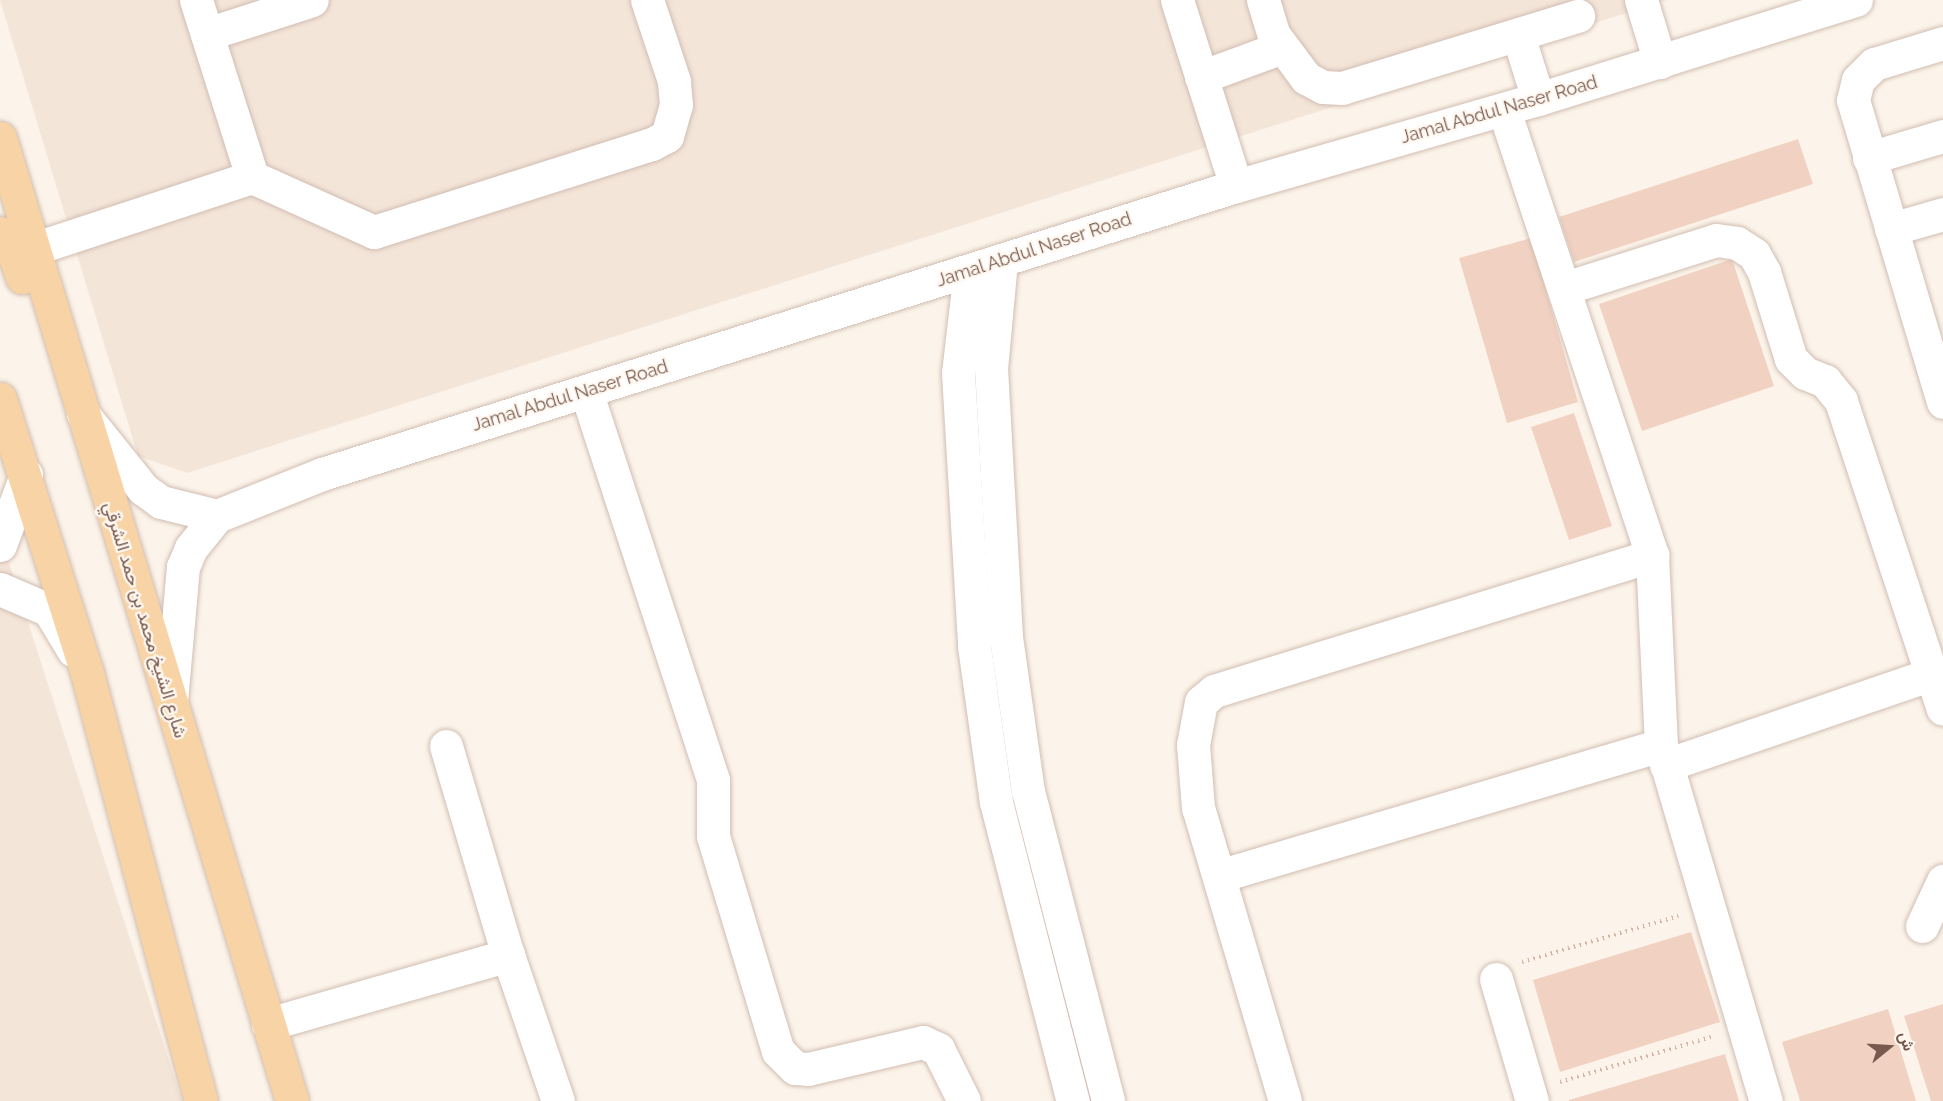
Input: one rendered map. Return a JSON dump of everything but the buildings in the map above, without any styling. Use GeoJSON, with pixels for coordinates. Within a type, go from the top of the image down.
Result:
{"type":"FeatureCollection","features":[{"type":"Feature","properties":{"kind":"main road","name":"شارع الشيخ محمد بن حمد الشرقي"},"geometry":{"type":"LineString","coordinates":[[0,138],[57,333],[292,1101]]}},
{"type":"Feature","properties":{"kind":"main road"},"geometry":{"type":"LineString","coordinates":[[0,232],[11,245],[32,304],[57,333]]}},
{"type":"Feature","properties":{"kind":"main road"},"geometry":{"type":"LineString","coordinates":[[0,399],[87,673],[201,1101]]}},
{"type":"Feature","properties":{"kind":"street"},"geometry":{"type":"LineString","coordinates":[[196,0],[252,177]]}},
{"type":"Feature","properties":{"kind":"street"},"geometry":{"type":"LineString","coordinates":[[207,34],[312,0]]}},
{"type":"Feature","properties":{"kind":"street"},"geometry":{"type":"LineString","coordinates":[[33,249],[252,177],[374,232],[652,144],[667,136],[676,105],[674,81],[647,0]]}},
{"type":"Feature","properties":{"kind":"street"},"geometry":{"type":"LineString","coordinates":[[1177,0],[1236,186]]}},
{"type":"Feature","properties":{"kind":"street"},"geometry":{"type":"LineString","coordinates":[[1263,0],[1282,47],[1306,78],[1323,87],[1342,88],[1578,16]]}},
{"type":"Feature","properties":{"kind":"street"},"geometry":{"type":"LineString","coordinates":[[1641,0],[1660,62]]}},
{"type":"Feature","properties":{"kind":"street","name":"Jamal Abdul Naser Road"},"geometry":{"type":"LineString","coordinates":[[217,516],[322,474],[1236,186],[1504,110],[1856,0]]}},
{"type":"Feature","properties":{"kind":"street"},"geometry":{"type":"LineString","coordinates":[[1518,34],[1538,99]]}},
{"type":"Feature","properties":{"kind":"street"},"geometry":{"type":"LineString","coordinates":[[1943,43],[1874,64],[1858,80],[1854,109],[1943,402]]}},
{"type":"Feature","properties":{"kind":"street"},"geometry":{"type":"LineString","coordinates":[[1201,76],[1282,47]]}},
{"type":"Feature","properties":{"kind":"street"},"geometry":{"type":"LineString","coordinates":[[1504,110],[1652,555],[1663,755],[1766,1101]]}},
{"type":"Feature","properties":{"kind":"street"},"geometry":{"type":"LineString","coordinates":[[1869,158],[1943,136]]}},
{"type":"Feature","properties":{"kind":"street"},"geometry":{"type":"LineString","coordinates":[[1891,229],[1943,214]]}},
{"type":"Feature","properties":{"kind":"street"},"geometry":{"type":"LineString","coordinates":[[1565,288],[1716,240],[1737,243],[1754,254],[1764,272],[1791,359],[1805,373],[1826,381],[1841,401],[1943,709]]}},
{"type":"Feature","properties":{"kind":"street"},"geometry":{"type":"LineString","coordinates":[[1001,261],[991,368],[1006,637],[1028,791],[1108,1101]]}},
{"type":"Feature","properties":{"kind":"street"},"geometry":{"type":"LineString","coordinates":[[970,271],[958,373],[974,645],[996,802],[1073,1101]]}},
{"type":"Feature","properties":{"kind":"street"},"geometry":{"type":"LineString","coordinates":[[586,391],[714,780],[713,836],[778,1051],[795,1068],[808,1069],[923,1042],[938,1049],[964,1101]]}},
{"type":"Feature","properties":{"kind":"street"},"geometry":{"type":"LineString","coordinates":[[83,414],[143,489],[161,502],[217,516],[192,548],[183,567],[170,703]]}},
{"type":"Feature","properties":{"kind":"street"},"geometry":{"type":"LineString","coordinates":[[0,545],[26,475]]}},
{"type":"Feature","properties":{"kind":"street"},"geometry":{"type":"LineString","coordinates":[[1285,1101],[1198,808],[1193,745],[1201,702],[1214,691],[1652,555]]}},
{"type":"Feature","properties":{"kind":"street"},"geometry":{"type":"LineString","coordinates":[[0,589],[50,610],[87,673]]}},
{"type":"Feature","properties":{"kind":"street"},"geometry":{"type":"LineString","coordinates":[[1219,876],[1663,755],[1932,674]]}},
{"type":"Feature","properties":{"kind":"street"},"geometry":{"type":"LineString","coordinates":[[446,746],[508,955],[558,1101]]}},
{"type":"Feature","properties":{"kind":"street"},"geometry":{"type":"LineString","coordinates":[[1922,926],[1943,881]]}},
{"type":"Feature","properties":{"kind":"street"},"geometry":{"type":"LineString","coordinates":[[268,1024],[508,955]]}},
{"type":"Feature","properties":{"kind":"street"},"geometry":{"type":"LineString","coordinates":[[1496,979],[1530,1096]]}},
{"type":"Feature","properties":{"kind":"path"},"geometry":{"type":"LineString","coordinates":[[1496,979],[1514,964],[1708,908]]}},
{"type":"Feature","properties":{"kind":"path"},"geometry":{"type":"LineString","coordinates":[[1530,1096],[1743,1027]]}},
{"type":"Feature","properties":{"kind":"shaded area"},"geometry":{"type":"Polygon","coordinates":[[[0,0],[1667,0],[187,473],[138,456],[0,0]]]}},
{"type":"Feature","properties":{"kind":"shaded area"},"geometry":{"type":"Polygon","coordinates":[[[0,535],[182,1101],[0,1101],[0,535]]]}}]}
